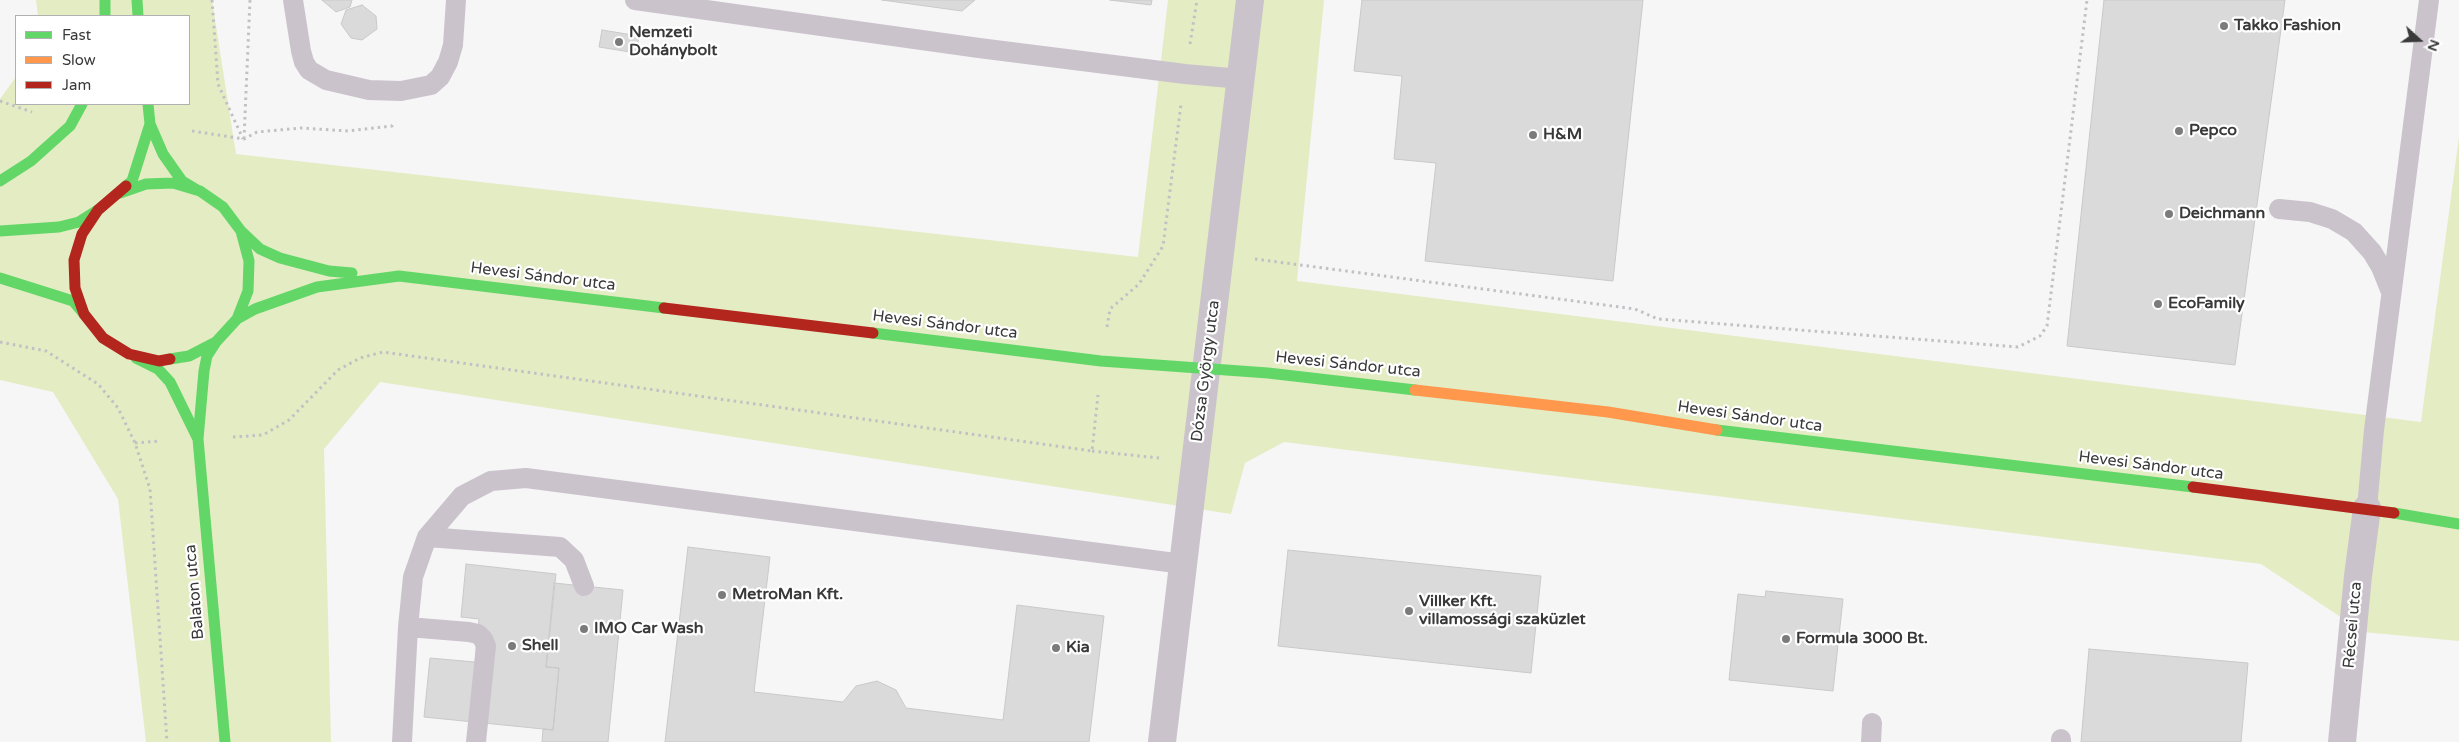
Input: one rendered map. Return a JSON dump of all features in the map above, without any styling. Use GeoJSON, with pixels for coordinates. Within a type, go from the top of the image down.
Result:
{"type":"FeatureCollection","features":[{"type":"Feature","properties":{"kind":"main road"},"geometry":{"type":"LineString","coordinates":[[105,0],[105,15]]}},
{"type":"Feature","properties":{"kind":"main road"},"geometry":{"type":"LineString","coordinates":[[137,0],[138,15]]}},
{"type":"Feature","properties":{"kind":"main road"},"geometry":{"type":"LineString","coordinates":[[0,182],[31,161],[70,126],[81,105]]}},
{"type":"Feature","properties":{"kind":"main road"},"geometry":{"type":"LineString","coordinates":[[148,105],[150,124],[171,167],[182,181],[223,207],[241,231],[260,249],[305,265],[329,271],[399,276]]}},
{"type":"Feature","properties":{"kind":"main road"},"geometry":{"type":"LineString","coordinates":[[0,231],[59,227],[79,222],[98,210],[132,181],[150,124]]}},
{"type":"Feature","properties":{"kind":"main road"},"geometry":{"type":"LineString","coordinates":[[120,193],[146,184],[173,183],[200,191]]}},
{"type":"Feature","properties":{"kind":"main road"},"geometry":{"type":"LineString","coordinates":[[84,314],[75,288],[74,260],[82,234],[98,210]]}},
{"type":"Feature","properties":{"kind":"main road"},"geometry":{"type":"LineString","coordinates":[[198,439],[207,356],[216,342],[237,319],[248,291],[250,261],[241,231]]}},
{"type":"Feature","properties":{"kind":"main road","name":"Hevesi Sándor utca"},"geometry":{"type":"LineString","coordinates":[[237,319],[255,309],[317,286],[399,276],[1101,361],[1206,370],[1268,372],[1608,412],[1750,435],[2367,508],[2459,524]]}},
{"type":"Feature","properties":{"kind":"main road"},"geometry":{"type":"LineString","coordinates":[[0,278],[73,301],[103,338],[158,369],[170,382],[198,439]]}},
{"type":"Feature","properties":{"kind":"main road"},"geometry":{"type":"LineString","coordinates":[[129,354],[159,360],[189,356],[216,342]]}},
{"type":"Feature","properties":{"kind":"main road","name":"Balaton utca"},"geometry":{"type":"LineString","coordinates":[[198,439],[225,742]]}},
{"type":"Feature","properties":{"kind":"street","name":"Dózsa György utca"},"geometry":{"type":"LineString","coordinates":[[1162,742],[1206,370],[1222,254],[1250,0]]}},
{"type":"Feature","properties":{"kind":"street","name":"Récsei utca"},"geometry":{"type":"LineString","coordinates":[[2342,742],[2358,576],[2367,508]]}},
{"type":"Feature","properties":{"kind":"lane"},"geometry":{"type":"LineString","coordinates":[[293,0],[301,51],[304,62],[309,70],[326,80],[370,90],[402,92],[431,85],[440,77],[448,62],[453,45],[456,23],[456,0]]}},
{"type":"Feature","properties":{"kind":"lane"},"geometry":{"type":"LineString","coordinates":[[634,0],[1008,52],[1241,79]]}},
{"type":"Feature","properties":{"kind":"lane"},"geometry":{"type":"LineString","coordinates":[[2367,508],[2374,430],[2429,0]]}},
{"type":"Feature","properties":{"kind":"lane"},"geometry":{"type":"LineString","coordinates":[[2279,209],[2310,212],[2332,219],[2354,232],[2372,252],[2381,267],[2392,295]]}},
{"type":"Feature","properties":{"kind":"lane"},"geometry":{"type":"LineString","coordinates":[[402,742],[408,627],[414,577],[427,537],[462,496],[491,480],[526,478],[1183,564]]}},
{"type":"Feature","properties":{"kind":"lane"},"geometry":{"type":"LineString","coordinates":[[427,537],[560,547],[574,560],[584,586]]}},
{"type":"Feature","properties":{"kind":"lane"},"geometry":{"type":"LineString","coordinates":[[408,627],[469,632],[478,634],[483,639],[486,646],[476,742]]}},
{"type":"Feature","properties":{"kind":"path"},"geometry":{"type":"LineString","coordinates":[[212,0],[218,84],[244,140]]}},
{"type":"Feature","properties":{"kind":"path"},"geometry":{"type":"LineString","coordinates":[[244,140],[250,0]]}},
{"type":"Feature","properties":{"kind":"path"},"geometry":{"type":"LineString","coordinates":[[1222,254],[1635,309],[1658,318],[2018,347],[2040,336],[2047,326],[2087,0]]}},
{"type":"Feature","properties":{"kind":"path"},"geometry":{"type":"LineString","coordinates":[[150,124],[244,140],[257,132],[292,129],[348,131],[392,126],[399,114],[402,92]]}},
{"type":"Feature","properties":{"kind":"path"},"geometry":{"type":"LineString","coordinates":[[0,342],[46,351],[98,384],[118,408],[135,443],[150,489],[167,742]]}},
{"type":"Feature","properties":{"kind":"path"},"geometry":{"type":"LineString","coordinates":[[1092,451],[1195,461]]}},
{"type":"Feature","properties":{"kind":"green space"},"geometry":{"type":"Polygon","coordinates":[[[36,0],[212,0],[236,154],[1138,257],[1168,0],[1324,0],[1297,281],[2421,422],[2459,137],[2459,641],[2363,632],[2261,564],[1284,442],[1245,463],[1231,514],[380,382],[324,449],[331,742],[146,742],[118,499],[53,392],[0,380],[0,99],[15,78],[15,105],[190,105],[190,15],[38,15],[36,0]]]}},
{"type":"Feature","properties":{"kind":"building"},"geometry":{"type":"Polygon","coordinates":[[[322,0],[352,0],[350,7],[336,12],[322,0]]]}},
{"type":"Feature","properties":{"kind":"building"},"geometry":{"type":"Polygon","coordinates":[[[882,0],[975,0],[962,11],[882,0]]]}},
{"type":"Feature","properties":{"kind":"building"},"geometry":{"type":"Polygon","coordinates":[[[1110,0],[1152,0],[1151,5],[1110,0]]]}},
{"type":"Feature","properties":{"kind":"building"},"geometry":{"type":"Polygon","coordinates":[[[1362,0],[1643,0],[1613,281],[1425,261],[1436,163],[1394,159],[1402,76],[1354,71],[1362,0]]]}},
{"type":"Feature","properties":{"kind":"building"},"geometry":{"type":"Polygon","coordinates":[[[2104,0],[2285,0],[2235,365],[2067,346],[2104,0]]]}},
{"type":"Feature","properties":{"kind":"building"},"geometry":{"type":"Polygon","coordinates":[[[362,5],[376,16],[377,29],[362,40],[351,38],[341,24],[346,10],[362,5]]]}},
{"type":"Feature","properties":{"kind":"building","name":"Nemzeti Dohánybolt"},"geometry":{"type":"Polygon","coordinates":[[[602,30],[639,36],[636,53],[599,47],[602,30]]]}},
{"type":"Feature","properties":{"kind":"building","name":"Kia"},"geometry":{"type":"Polygon","coordinates":[[[688,547],[770,557],[754,692],[843,702],[856,686],[877,681],[896,690],[906,708],[1003,720],[1017,605],[1104,616],[1089,742],[665,742],[688,547]]]}},
{"type":"Feature","properties":{"kind":"building","name":"Villker Kft. villamossági szaküzlet"},"geometry":{"type":"Polygon","coordinates":[[[1288,550],[1541,576],[1531,673],[1278,646],[1288,550]]]}},
{"type":"Feature","properties":{"kind":"building","name":"Shell"},"geometry":{"type":"Polygon","coordinates":[[[466,564],[556,574],[546,667],[559,668],[553,730],[424,717],[430,658],[475,662],[479,619],[461,617],[466,564]]]}},
{"type":"Feature","properties":{"kind":"building","name":"IMO Car Wash"},"geometry":{"type":"Polygon","coordinates":[[[554,583],[623,590],[608,742],[542,742],[543,729],[553,730],[559,668],[546,667],[554,583]]]}},
{"type":"Feature","properties":{"kind":"building","name":"Formula 3000 Bt."},"geometry":{"type":"Polygon","coordinates":[[[1766,591],[1843,599],[1833,691],[1729,680],[1738,594],[1765,597],[1766,591]]]}},
{"type":"Feature","properties":{"kind":"building"},"geometry":{"type":"Polygon","coordinates":[[[2089,649],[2248,663],[2241,742],[2081,742],[2089,649]]]}},
{"type":"Feature","properties":{"kind":"traffic: fast"},"geometry":{"type":"LineString","coordinates":[[105,0],[105,15]]}},
{"type":"Feature","properties":{"kind":"traffic: fast"},"geometry":{"type":"LineString","coordinates":[[137,0],[138,15]]}},
{"type":"Feature","properties":{"kind":"traffic: fast"},"geometry":{"type":"LineString","coordinates":[[0,181],[31,161],[70,126],[81,105]]}},
{"type":"Feature","properties":{"kind":"traffic: fast"},"geometry":{"type":"LineString","coordinates":[[148,105],[150,124],[163,154],[182,181],[197,190]]}},
{"type":"Feature","properties":{"kind":"traffic: fast"},"geometry":{"type":"LineString","coordinates":[[126,186],[132,181],[150,124]]}},
{"type":"Feature","properties":{"kind":"traffic: fast"},"geometry":{"type":"LineString","coordinates":[[120,193],[146,184],[173,183],[200,191],[223,207],[241,231],[249,261],[248,291],[237,319],[216,342],[189,356],[170,359]]}},
{"type":"Feature","properties":{"kind":"traffic: fast"},"geometry":{"type":"LineString","coordinates":[[0,231],[59,227],[79,222],[98,210]]}},
{"type":"Feature","properties":{"kind":"traffic: fast"},"geometry":{"type":"LineString","coordinates":[[241,231],[260,249],[280,258],[329,271],[352,273]]}},
{"type":"Feature","properties":{"kind":"traffic: fast"},"geometry":{"type":"LineString","coordinates":[[237,319],[255,309],[317,287],[399,276],[664,308]]}},
{"type":"Feature","properties":{"kind":"traffic: fast"},"geometry":{"type":"LineString","coordinates":[[0,278],[73,301],[84,314]]}},
{"type":"Feature","properties":{"kind":"traffic: fast"},"geometry":{"type":"LineString","coordinates":[[873,333],[1101,361],[1268,373],[1415,390]]}},
{"type":"Feature","properties":{"kind":"traffic: fast"},"geometry":{"type":"LineString","coordinates":[[216,342],[207,356],[204,371],[198,439],[225,742]]}},
{"type":"Feature","properties":{"kind":"traffic: fast"},"geometry":{"type":"LineString","coordinates":[[136,358],[158,369],[170,382],[197,437]]}},
{"type":"Feature","properties":{"kind":"traffic: fast"},"geometry":{"type":"LineString","coordinates":[[1717,430],[2193,487]]}},
{"type":"Feature","properties":{"kind":"traffic: fast"},"geometry":{"type":"LineString","coordinates":[[2394,513],[2459,524]]}},
{"type":"Feature","properties":{"kind":"traffic: slow"},"geometry":{"type":"LineString","coordinates":[[1415,390],[1608,412],[1717,430]]}},
{"type":"Feature","properties":{"kind":"traffic: jam"},"geometry":{"type":"LineString","coordinates":[[126,186],[98,210],[82,234],[74,260],[75,288],[84,314],[103,338],[129,354],[159,361],[170,359]]}},
{"type":"Feature","properties":{"kind":"traffic: jam"},"geometry":{"type":"LineString","coordinates":[[664,308],[873,333]]}},
{"type":"Feature","properties":{"kind":"traffic: jam"},"geometry":{"type":"LineString","coordinates":[[2193,487],[2394,513]]}},
{"type":"Feature","properties":{"kind":"place","name":"Takko Fashion"},"geometry":{"type":"Point","coordinates":[2224,26]}},
{"type":"Feature","properties":{"kind":"place","name":"Nemzeti Dohánybolt"},"geometry":{"type":"Point","coordinates":[619,42]}},
{"type":"Feature","properties":{"kind":"place","name":"Pepco"},"geometry":{"type":"Point","coordinates":[2179,131]}},
{"type":"Feature","properties":{"kind":"place","name":"H&M"},"geometry":{"type":"Point","coordinates":[1533,135]}},
{"type":"Feature","properties":{"kind":"place","name":"Deichmann"},"geometry":{"type":"Point","coordinates":[2169,214]}},
{"type":"Feature","properties":{"kind":"place","name":"EcoFamily"},"geometry":{"type":"Point","coordinates":[2158,304]}},
{"type":"Feature","properties":{"kind":"place","name":"MetroMan Kft."},"geometry":{"type":"Point","coordinates":[722,595]}},
{"type":"Feature","properties":{"kind":"place","name":"Villker Kft. villamossági szaküzlet"},"geometry":{"type":"Point","coordinates":[1409,611]}},
{"type":"Feature","properties":{"kind":"place","name":"IMO Car Wash"},"geometry":{"type":"Point","coordinates":[584,629]}},
{"type":"Feature","properties":{"kind":"place","name":"Formula 3000 Bt."},"geometry":{"type":"Point","coordinates":[1786,639]}},
{"type":"Feature","properties":{"kind":"place","name":"Shell"},"geometry":{"type":"Point","coordinates":[512,646]}},
{"type":"Feature","properties":{"kind":"place","name":"Kia"},"geometry":{"type":"Point","coordinates":[1056,648]}}]}
